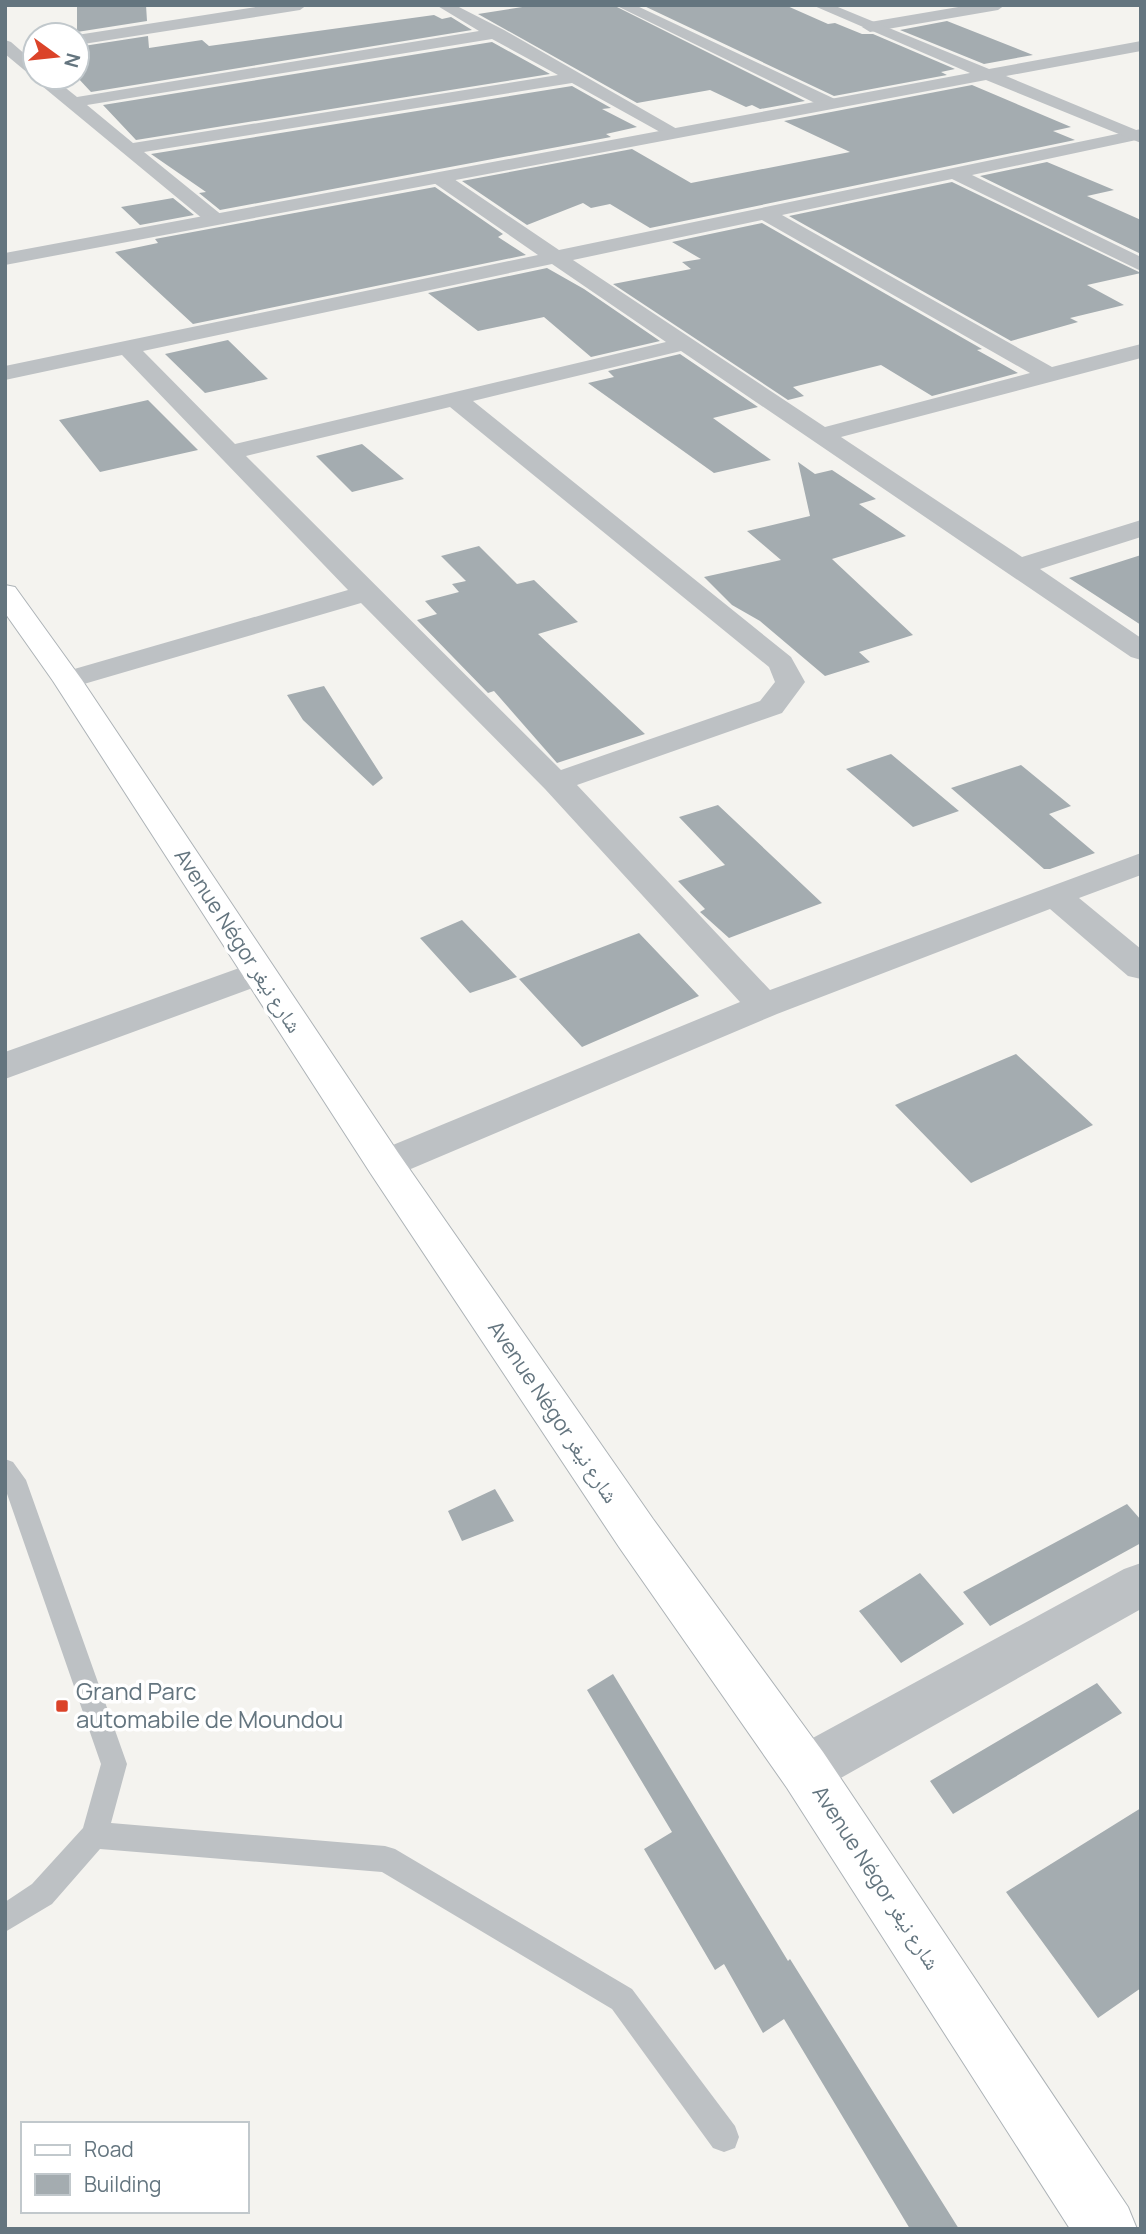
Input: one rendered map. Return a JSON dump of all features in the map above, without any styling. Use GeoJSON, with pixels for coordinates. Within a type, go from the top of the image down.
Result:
{"type":"FeatureCollection","features":[{"type":"Feature","properties":{"kind":"main road","name":"Avenue Négor شارع نيغر"},"geometry":{"type":"LineString","coordinates":[[5,593],[67,680],[385,1164],[636,1533],[805,1770],[1106,2229]]}},
{"type":"Feature","properties":{"kind":"street"},"geometry":{"type":"LineString","coordinates":[[91,38],[300,5]]}},
{"type":"Feature","properties":{"kind":"street"},"geometry":{"type":"LineString","coordinates":[[443,5],[675,133]]}},
{"type":"Feature","properties":{"kind":"street"},"geometry":{"type":"LineString","coordinates":[[622,5],[831,104]]}},
{"type":"Feature","properties":{"kind":"street"},"geometry":{"type":"LineString","coordinates":[[819,5],[1138,136]]}},
{"type":"Feature","properties":{"kind":"street"},"geometry":{"type":"LineString","coordinates":[[870,27],[998,5]]}},
{"type":"Feature","properties":{"kind":"street"},"geometry":{"type":"LineString","coordinates":[[71,103],[498,33]]}},
{"type":"Feature","properties":{"kind":"street"},"geometry":{"type":"LineString","coordinates":[[5,260],[1141,46]]}},
{"type":"Feature","properties":{"kind":"street"},"geometry":{"type":"LineString","coordinates":[[128,149],[576,77]]}},
{"type":"Feature","properties":{"kind":"street"},"geometry":{"type":"LineString","coordinates":[[58,91],[216,220]]}},
{"type":"Feature","properties":{"kind":"street"},"geometry":{"type":"LineString","coordinates":[[5,373],[1138,136]]}},
{"type":"Feature","properties":{"kind":"street"},"geometry":{"type":"LineString","coordinates":[[953,173],[1141,265]]}},
{"type":"Feature","properties":{"kind":"street"},"geometry":{"type":"LineString","coordinates":[[441,178],[555,258],[1020,567],[1141,651]]}},
{"type":"Feature","properties":{"kind":"street"},"geometry":{"type":"LineString","coordinates":[[764,213],[1049,375]]}},
{"type":"Feature","properties":{"kind":"street"},"geometry":{"type":"LineString","coordinates":[[231,452],[684,344]]}},
{"type":"Feature","properties":{"kind":"street"},"geometry":{"type":"LineString","coordinates":[[128,348],[366,593],[556,782],[764,1006]]}},
{"type":"Feature","properties":{"kind":"street"},"geometry":{"type":"LineString","coordinates":[[822,435],[1141,351]]}},
{"type":"Feature","properties":{"kind":"street"},"geometry":{"type":"LineString","coordinates":[[454,398],[781,663],[790,682],[771,707],[556,782]]}},
{"type":"Feature","properties":{"kind":"street"},"geometry":{"type":"LineString","coordinates":[[1020,567],[1141,528]]}},
{"type":"Feature","properties":{"kind":"street"},"geometry":{"type":"LineString","coordinates":[[67,680],[366,593]]}},
{"type":"Feature","properties":{"kind":"street"},"geometry":{"type":"LineString","coordinates":[[385,1164],[764,1006],[1141,863]]}},
{"type":"Feature","properties":{"kind":"street"},"geometry":{"type":"LineString","coordinates":[[1054,895],[1141,968]]}},
{"type":"Feature","properties":{"kind":"street"},"geometry":{"type":"LineString","coordinates":[[5,1066],[260,973]]}},
{"type":"Feature","properties":{"kind":"street"},"geometry":{"type":"LineString","coordinates":[[805,1770],[1141,1584]]}},
{"type":"Feature","properties":{"kind":"lane"},"geometry":{"type":"LineString","coordinates":[[5,1469],[14,1480],[114,1764],[94,1835],[42,1894],[5,1918]]}},
{"type":"Feature","properties":{"kind":"lane"},"geometry":{"type":"LineString","coordinates":[[94,1835],[385,1859],[622,1999],[724,2137]]}},
{"type":"Feature","properties":{"kind":"building"},"geometry":{"type":"Polygon","coordinates":[[[77,5],[146,5],[147,21],[91,30],[91,21],[77,21],[77,5]]]}},
{"type":"Feature","properties":{"kind":"building"},"geometry":{"type":"Polygon","coordinates":[[[535,5],[613,5],[805,101],[760,109],[752,105],[746,107],[710,90],[637,103],[478,14],[535,5]]]}},
{"type":"Feature","properties":{"kind":"building"},"geometry":{"type":"Polygon","coordinates":[[[642,5],[785,5],[828,24],[835,23],[862,34],[873,34],[955,69],[941,72],[947,75],[834,96],[642,5]]]}},
{"type":"Feature","properties":{"kind":"building"},"geometry":{"type":"Polygon","coordinates":[[[434,15],[442,19],[451,17],[472,30],[90,91],[91,45],[148,36],[149,48],[202,40],[209,46],[434,15]]]}},
{"type":"Feature","properties":{"kind":"building"},"geometry":{"type":"Polygon","coordinates":[[[947,21],[1033,55],[984,64],[900,30],[947,21]]]}},
{"type":"Feature","properties":{"kind":"building"},"geometry":{"type":"Polygon","coordinates":[[[492,42],[550,74],[136,140],[103,105],[492,42]]]}},
{"type":"Feature","properties":{"kind":"building"},"geometry":{"type":"Polygon","coordinates":[[[972,85],[1071,127],[1053,131],[1075,140],[650,228],[610,204],[591,208],[583,203],[527,225],[462,181],[632,149],[691,183],[850,152],[784,121],[972,85]]]}},
{"type":"Feature","properties":{"kind":"building"},"geometry":{"type":"Polygon","coordinates":[[[572,86],[611,108],[602,109],[637,127],[606,134],[611,137],[220,210],[199,193],[206,192],[151,154],[572,86]]]}},
{"type":"Feature","properties":{"kind":"building"},"geometry":{"type":"Polygon","coordinates":[[[1047,162],[1114,190],[1087,196],[1141,220],[1141,254],[980,176],[1047,162]]]}},
{"type":"Feature","properties":{"kind":"building"},"geometry":{"type":"Polygon","coordinates":[[[952,182],[1141,273],[1087,285],[1124,305],[1070,318],[1078,322],[1011,341],[789,216],[952,182]]]}},
{"type":"Feature","properties":{"kind":"building"},"geometry":{"type":"Polygon","coordinates":[[[435,187],[503,234],[498,237],[526,255],[193,324],[115,252],[158,243],[155,239],[435,187]]]}},
{"type":"Feature","properties":{"kind":"building"},"geometry":{"type":"Polygon","coordinates":[[[173,198],[194,215],[140,225],[121,207],[173,198]]]}},
{"type":"Feature","properties":{"kind":"building"},"geometry":{"type":"Polygon","coordinates":[[[762,223],[982,349],[977,350],[1018,373],[932,396],[881,365],[793,387],[804,396],[788,400],[613,284],[691,269],[682,262],[701,259],[672,242],[762,223]]]}},
{"type":"Feature","properties":{"kind":"building"},"geometry":{"type":"Polygon","coordinates":[[[547,268],[584,289],[660,341],[591,357],[544,317],[478,331],[428,293],[547,268]]]}},
{"type":"Feature","properties":{"kind":"building"},"geometry":{"type":"Polygon","coordinates":[[[228,340],[268,379],[205,393],[165,354],[228,340]]]}},
{"type":"Feature","properties":{"kind":"building"},"geometry":{"type":"Polygon","coordinates":[[[680,354],[758,407],[713,418],[771,460],[714,473],[588,383],[614,377],[608,371],[680,354]]]}},
{"type":"Feature","properties":{"kind":"building"},"geometry":{"type":"Polygon","coordinates":[[[148,400],[198,450],[100,472],[59,420],[148,400]]]}},
{"type":"Feature","properties":{"kind":"building"},"geometry":{"type":"Polygon","coordinates":[[[362,444],[404,479],[352,492],[316,456],[362,444]]]}},
{"type":"Feature","properties":{"kind":"building"},"geometry":{"type":"Polygon","coordinates":[[[798,462],[815,474],[832,470],[876,499],[859,504],[906,536],[832,559],[913,635],[859,652],[870,662],[825,676],[760,621],[732,605],[704,577],[781,560],[747,531],[810,516],[798,462]]]}},
{"type":"Feature","properties":{"kind":"building"},"geometry":{"type":"Polygon","coordinates":[[[479,546],[517,584],[534,580],[578,622],[538,634],[645,734],[557,763],[494,691],[488,693],[417,620],[437,614],[425,601],[459,592],[452,584],[466,581],[441,556],[479,546]]]}},
{"type":"Feature","properties":{"kind":"building"},"geometry":{"type":"Polygon","coordinates":[[[1141,555],[1141,625],[1069,578],[1141,555]]]}},
{"type":"Feature","properties":{"kind":"building"},"geometry":{"type":"Polygon","coordinates":[[[324,686],[383,778],[373,786],[303,720],[287,695],[324,686]]]}},
{"type":"Feature","properties":{"kind":"building"},"geometry":{"type":"Polygon","coordinates":[[[891,754],[959,811],[913,827],[846,769],[891,754]]]}},
{"type":"Feature","properties":{"kind":"building"},"geometry":{"type":"Polygon","coordinates":[[[1021,765],[1071,806],[1049,814],[1095,853],[1044,869],[951,788],[1021,765]]]}},
{"type":"Feature","properties":{"kind":"building"},"geometry":{"type":"Polygon","coordinates":[[[718,805],[822,903],[729,938],[700,912],[705,909],[678,881],[725,865],[679,817],[718,805]]]}},
{"type":"Feature","properties":{"kind":"building"},"geometry":{"type":"Polygon","coordinates":[[[462,920],[517,977],[470,993],[420,938],[462,920]]]}},
{"type":"Feature","properties":{"kind":"building"},"geometry":{"type":"Polygon","coordinates":[[[639,933],[699,996],[582,1047],[519,979],[639,933]]]}},
{"type":"Feature","properties":{"kind":"building"},"geometry":{"type":"Polygon","coordinates":[[[1016,1054],[1093,1125],[971,1183],[895,1105],[1016,1054]]]}},
{"type":"Feature","properties":{"kind":"building"},"geometry":{"type":"Polygon","coordinates":[[[495,1489],[514,1521],[462,1541],[448,1511],[495,1489]]]}},
{"type":"Feature","properties":{"kind":"building"},"geometry":{"type":"Polygon","coordinates":[[[1127,1504],[1141,1520],[1141,1543],[990,1626],[963,1592],[1127,1504]]]}},
{"type":"Feature","properties":{"kind":"building"},"geometry":{"type":"Polygon","coordinates":[[[920,1573],[964,1624],[901,1663],[859,1611],[920,1573]]]}},
{"type":"Feature","properties":{"kind":"building"},"geometry":{"type":"Polygon","coordinates":[[[613,1674],[788,1961],[790,1959],[959,2229],[910,2229],[784,2019],[763,2033],[724,1964],[715,1970],[644,1849],[672,1832],[587,1690],[613,1674]]]}},
{"type":"Feature","properties":{"kind":"building"},"geometry":{"type":"Polygon","coordinates":[[[1097,1683],[1122,1713],[953,1814],[930,1781],[1097,1683]]]}},
{"type":"Feature","properties":{"kind":"building"},"geometry":{"type":"Polygon","coordinates":[[[1141,1808],[1141,1988],[1098,2018],[1006,1892],[1141,1808]]]}},
{"type":"Feature","properties":{"kind":"place","name":"Grand Parc automabile de Moundou"},"geometry":{"type":"Point","coordinates":[62,1706]}}]}
